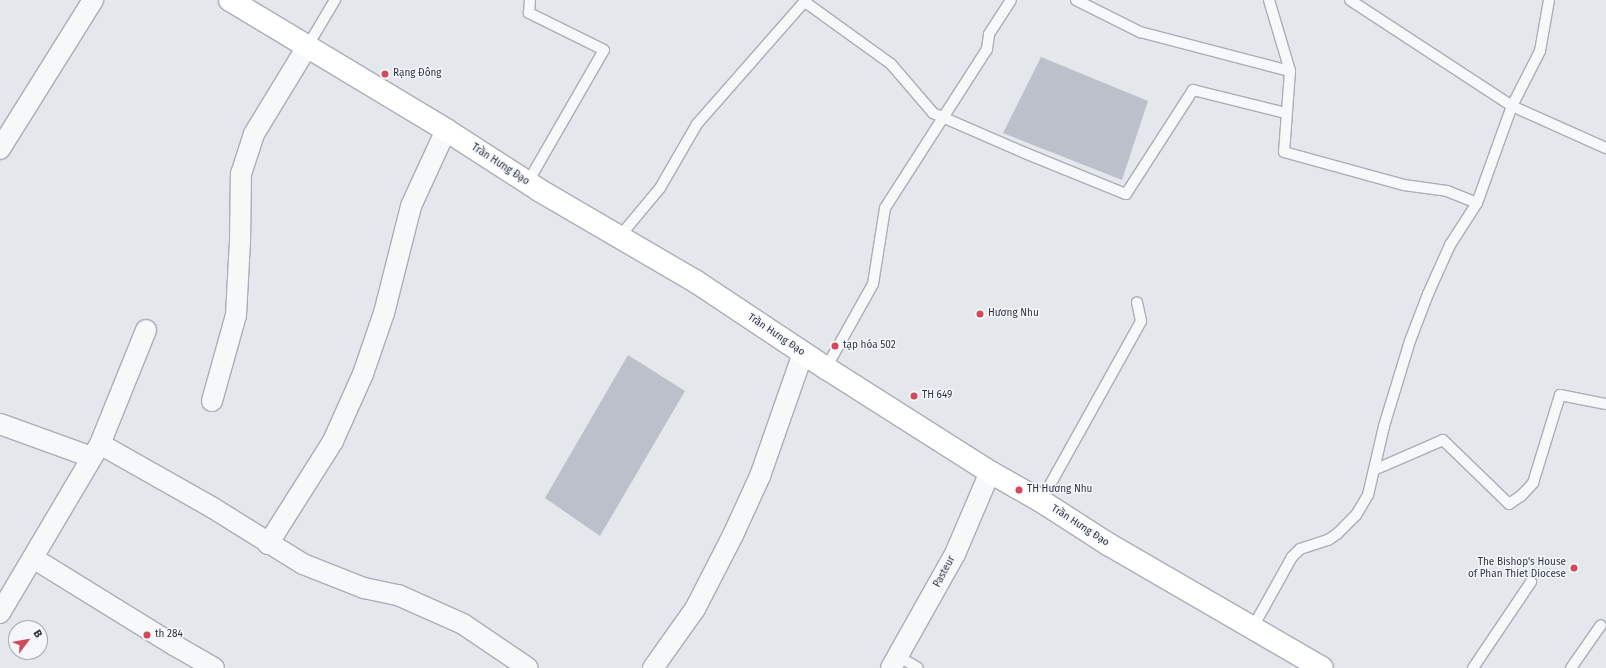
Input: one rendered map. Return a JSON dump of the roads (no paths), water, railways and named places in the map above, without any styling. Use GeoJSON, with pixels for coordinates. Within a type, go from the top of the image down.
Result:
{"type":"FeatureCollection","features":[{"type":"Feature","properties":{"kind":"main road","name":"Trần Hưng Đạo"},"geometry":{"type":"LineString","coordinates":[[230,0],[446,130],[528,182],[695,281],[826,368],[990,472],[1041,500],[1108,544],[1322,668]]}},
{"type":"Feature","properties":{"kind":"street"},"geometry":{"type":"LineString","coordinates":[[0,149],[93,0]]}},
{"type":"Feature","properties":{"kind":"street"},"geometry":{"type":"LineString","coordinates":[[212,401],[236,315],[240,242],[239,195],[244,162],[254,134],[307,47]]}},
{"type":"Feature","properties":{"kind":"street"},"geometry":{"type":"LineString","coordinates":[[268,544],[332,441],[363,374],[384,313],[411,206],[446,130]]}},
{"type":"Feature","properties":{"kind":"street"},"geometry":{"type":"LineString","coordinates":[[0,613],[96,451],[125,387],[146,330]]}},
{"type":"Feature","properties":{"kind":"street"},"geometry":{"type":"LineString","coordinates":[[653,668],[696,609],[733,536],[760,476],[803,353]]}},
{"type":"Feature","properties":{"kind":"street"},"geometry":{"type":"LineString","coordinates":[[0,424],[96,451],[213,508],[268,544],[303,564],[364,588],[398,595],[463,624],[528,668]]}},
{"type":"Feature","properties":{"kind":"street","name":"Pasteur"},"geometry":{"type":"LineString","coordinates":[[894,662],[955,554],[990,472]]}},
{"type":"Feature","properties":{"kind":"street"},"geometry":{"type":"LineString","coordinates":[[33,558],[214,668]]}},
{"type":"Feature","properties":{"kind":"lane"},"geometry":{"type":"LineString","coordinates":[[307,47],[334,0]]}},
{"type":"Feature","properties":{"kind":"lane"},"geometry":{"type":"LineString","coordinates":[[528,182],[604,50],[529,13],[530,0]]}},
{"type":"Feature","properties":{"kind":"lane"},"geometry":{"type":"LineString","coordinates":[[826,368],[873,284],[885,208],[987,49],[989,34],[1011,0]]}},
{"type":"Feature","properties":{"kind":"lane"},"geometry":{"type":"LineString","coordinates":[[1076,0],[1140,32],[1290,71]]}},
{"type":"Feature","properties":{"kind":"lane"},"geometry":{"type":"LineString","coordinates":[[1269,0],[1290,71],[1284,152],[1404,185],[1447,191],[1477,203]]}},
{"type":"Feature","properties":{"kind":"lane"},"geometry":{"type":"LineString","coordinates":[[1350,0],[1512,106],[1606,148]]}},
{"type":"Feature","properties":{"kind":"lane"},"geometry":{"type":"LineString","coordinates":[[1253,627],[1292,556],[1300,549],[1328,540],[1337,534],[1362,508],[1368,496],[1384,426],[1418,321],[1450,246],[1477,203],[1512,106],[1540,51],[1549,0]]}},
{"type":"Feature","properties":{"kind":"lane"},"geometry":{"type":"LineString","coordinates":[[620,236],[660,188],[697,124],[806,1],[891,64],[933,113],[1126,194],[1193,90],[1286,113]]}},
{"type":"Feature","properties":{"kind":"lane"},"geometry":{"type":"LineString","coordinates":[[1041,500],[1141,321],[1137,302]]}},
{"type":"Feature","properties":{"kind":"lane"},"geometry":{"type":"LineString","coordinates":[[1374,470],[1443,440],[1509,504],[1521,496],[1533,483],[1560,395],[1606,404]]}},
{"type":"Feature","properties":{"kind":"lane"},"geometry":{"type":"LineString","coordinates":[[1473,668],[1531,582]]}},
{"type":"Feature","properties":{"kind":"lane"},"geometry":{"type":"LineString","coordinates":[[1571,668],[1601,625]]}},
{"type":"Feature","properties":{"kind":"lane"},"geometry":{"type":"LineString","coordinates":[[894,662],[918,668]]}},
{"type":"Feature","properties":{"kind":"place","name":"Rạng Đông"},"geometry":{"type":"Point","coordinates":[385,74]}},
{"type":"Feature","properties":{"kind":"place","name":"Hương Nhu"},"geometry":{"type":"Point","coordinates":[980,314]}},
{"type":"Feature","properties":{"kind":"place","name":"tạp hóa 502"},"geometry":{"type":"Point","coordinates":[835,346]}},
{"type":"Feature","properties":{"kind":"place","name":"TH 649"},"geometry":{"type":"Point","coordinates":[914,396]}},
{"type":"Feature","properties":{"kind":"place","name":"TH Hương Nhu"},"geometry":{"type":"Point","coordinates":[1019,490]}},
{"type":"Feature","properties":{"kind":"place","name":"The Bishop's House of Phan Thiet Diocese"},"geometry":{"type":"Point","coordinates":[1574,568]}},
{"type":"Feature","properties":{"kind":"place","name":"th 284"},"geometry":{"type":"Point","coordinates":[147,635]}}]}
